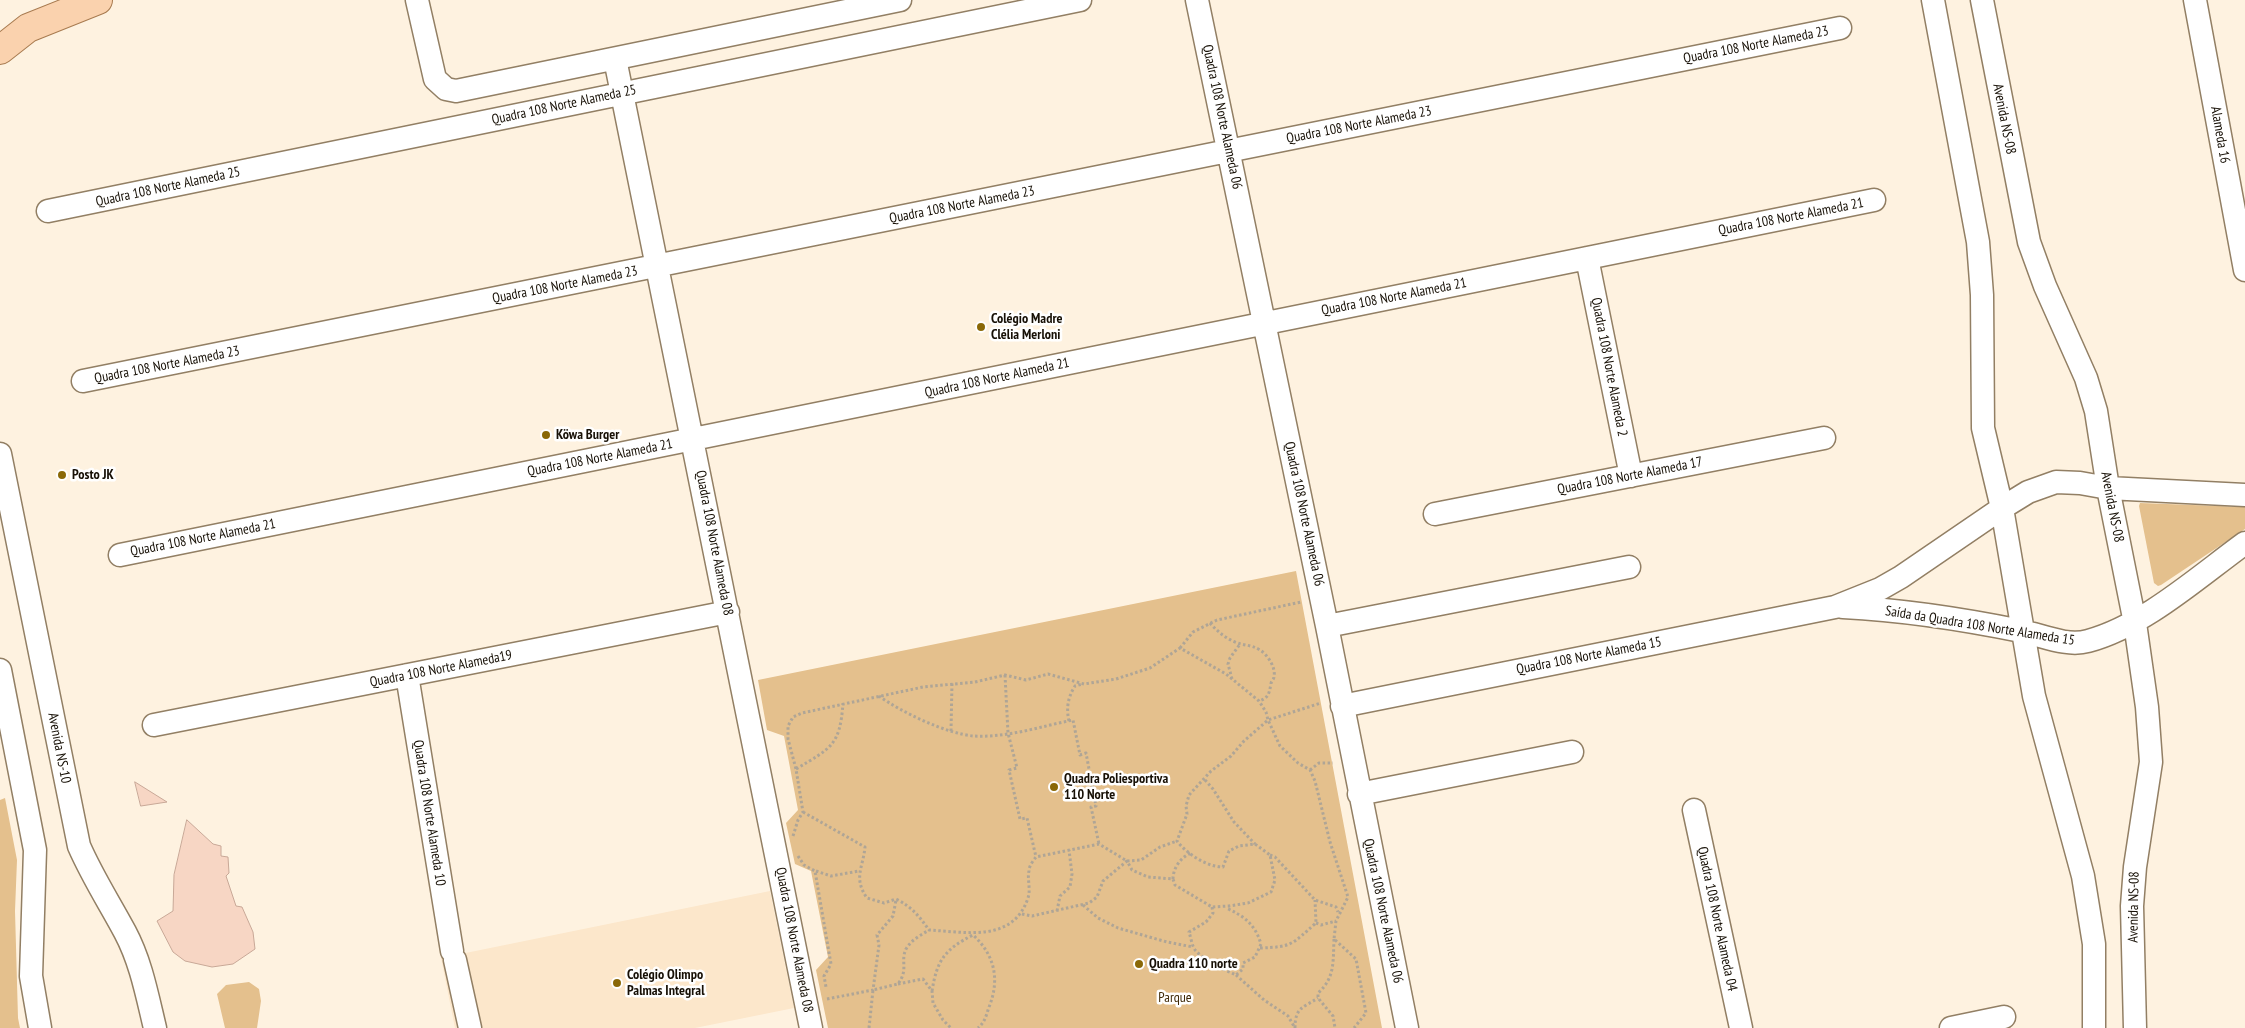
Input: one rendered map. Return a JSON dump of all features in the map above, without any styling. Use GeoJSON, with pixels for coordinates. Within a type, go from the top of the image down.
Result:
{"type":"FeatureCollection","features":[{"type":"Feature","properties":{"kind":"main road"},"geometry":{"type":"LineString","coordinates":[[0,50],[28,28],[98,0]]}},
{"type":"Feature","properties":{"kind":"street"},"geometry":{"type":"LineString","coordinates":[[417,0],[435,79],[446,89],[456,91],[900,0]]}},
{"type":"Feature","properties":{"kind":"street","name":"Quadra 108 Norte Alameda 25"},"geometry":{"type":"LineString","coordinates":[[48,211],[1080,0]]}},
{"type":"Feature","properties":{"kind":"street","name":"Quadra 108 Norte Alameda 06"},"geometry":{"type":"LineString","coordinates":[[1197,0],[1327,626],[1332,705],[1359,794],[1407,1028]]}},
{"type":"Feature","properties":{"kind":"street"},"geometry":{"type":"LineString","coordinates":[[1933,0],[1978,242],[1982,295],[1983,428],[2002,508],[2034,696],[2083,876],[2094,944],[2094,1028]]}},
{"type":"Feature","properties":{"kind":"street","name":"Avenida NS-08"},"geometry":{"type":"LineString","coordinates":[[1982,0],[2028,242],[2045,286],[2086,378],[2096,411],[2108,488],[2135,623],[2147,707],[2151,762],[2135,867],[2132,906],[2136,1028]]}},
{"type":"Feature","properties":{"kind":"street","name":"Alameda 16"},"geometry":{"type":"LineString","coordinates":[[2195,0],[2245,270]]}},
{"type":"Feature","properties":{"kind":"street","name":"Quadra 108 Norte Alameda 23"},"geometry":{"type":"LineString","coordinates":[[83,382],[1840,28]]}},
{"type":"Feature","properties":{"kind":"street","name":"Quadra 108 Norte Alameda 08"},"geometry":{"type":"LineString","coordinates":[[615,59],[811,1028]]}},
{"type":"Feature","properties":{"kind":"street","name":"Quadra 108 Norte Alameda 21"},"geometry":{"type":"LineString","coordinates":[[120,555],[1874,200]]}},
{"type":"Feature","properties":{"kind":"street","name":"Quadra 108 Norte Alameda 2"},"geometry":{"type":"LineString","coordinates":[[1587,258],[1631,476]]}},
{"type":"Feature","properties":{"kind":"street","name":"Quadra 108 Norte Alameda 17"},"geometry":{"type":"LineString","coordinates":[[1435,514],[1824,438]]}},
{"type":"Feature","properties":{"kind":"street","name":"Avenida NS-10"},"geometry":{"type":"LineString","coordinates":[[0,454],[79,846],[92,876],[126,932],[141,968],[155,1028]]}},
{"type":"Feature","properties":{"kind":"street"},"geometry":{"type":"LineString","coordinates":[[1835,606],[1880,588],[1901,577],[2028,492],[2056,482],[2080,482],[2108,488],[2245,494]]}},
{"type":"Feature","properties":{"kind":"street","name":"Saída da Quadra 108 Norte Alameda 15"},"geometry":{"type":"LineString","coordinates":[[1835,606],[1912,612],[2023,631],[2064,642],[2086,642],[2135,623],[2245,543]]}},
{"type":"Feature","properties":{"kind":"street"},"geometry":{"type":"LineString","coordinates":[[1327,626],[1629,567]]}},
{"type":"Feature","properties":{"kind":"street","name":"Quadra 108 Norte Alameda 15"},"geometry":{"type":"LineString","coordinates":[[1332,705],[1835,606]]}},
{"type":"Feature","properties":{"kind":"street","name":"Quadra 108 Norte Alameda19"},"geometry":{"type":"LineString","coordinates":[[154,726],[728,612]]}},
{"type":"Feature","properties":{"kind":"street"},"geometry":{"type":"LineString","coordinates":[[0,670],[36,850],[31,976],[40,1028]]}},
{"type":"Feature","properties":{"kind":"street","name":"Quadra 108 Norte Alameda 10"},"geometry":{"type":"LineString","coordinates":[[407,675],[454,956],[470,1028]]}},
{"type":"Feature","properties":{"kind":"street"},"geometry":{"type":"LineString","coordinates":[[1359,794],[1572,752]]}},
{"type":"Feature","properties":{"kind":"street","name":"Quadra 108 Norte Alameda 04"},"geometry":{"type":"LineString","coordinates":[[1694,810],[1741,1028]]}},
{"type":"Feature","properties":{"kind":"street"},"geometry":{"type":"LineString","coordinates":[[1951,1028],[2004,1017]]}},
{"type":"Feature","properties":{"kind":"path"},"geometry":{"type":"LineString","coordinates":[[1069,721],[1067,711],[1070,697],[1076,686],[1116,679],[1150,668],[1180,648],[1194,632],[1210,623],[1248,612],[1302,601]]}},
{"type":"Feature","properties":{"kind":"path"},"geometry":{"type":"LineString","coordinates":[[1210,623],[1217,631],[1240,644],[1246,643],[1262,651],[1273,667],[1274,676],[1271,690],[1265,699],[1259,701]]}},
{"type":"Feature","properties":{"kind":"path"},"geometry":{"type":"LineString","coordinates":[[1232,680],[1228,664],[1240,644]]}},
{"type":"Feature","properties":{"kind":"path"},"geometry":{"type":"LineString","coordinates":[[1180,648],[1232,680],[1259,701],[1266,712],[1280,746],[1298,763],[1310,770],[1316,781],[1330,842],[1348,897],[1336,921],[1332,969],[1328,984],[1318,993],[1318,998],[1333,1016],[1335,1028]]}},
{"type":"Feature","properties":{"kind":"path"},"geometry":{"type":"LineString","coordinates":[[795,844],[793,836],[798,820],[803,812],[796,769],[788,739],[788,726],[793,717],[802,713],[878,696],[952,683],[975,682],[1005,675],[1026,680],[1048,674],[1084,684]]}},
{"type":"Feature","properties":{"kind":"path"},"geometry":{"type":"LineString","coordinates":[[952,1028],[943,1020],[933,1003],[932,991],[938,963],[958,942],[973,934],[1001,928],[1022,914],[1029,895],[1029,869],[1036,857],[1027,818],[1020,819],[1009,770],[1016,768],[1008,733],[1005,675]]}},
{"type":"Feature","properties":{"kind":"path"},"geometry":{"type":"LineString","coordinates":[[951,731],[952,683]]}},
{"type":"Feature","properties":{"kind":"path"},"geometry":{"type":"LineString","coordinates":[[878,696],[904,713],[951,731],[974,736],[1008,733],[1073,720],[1080,754],[1086,753],[1096,806],[1091,807],[1100,844]]}},
{"type":"Feature","properties":{"kind":"path"},"geometry":{"type":"LineString","coordinates":[[796,769],[833,744],[841,726],[843,703]]}},
{"type":"Feature","properties":{"kind":"path"},"geometry":{"type":"LineString","coordinates":[[1177,841],[1187,814],[1186,806],[1189,795],[1205,780],[1211,771],[1231,756],[1244,741],[1268,720],[1332,705]]}},
{"type":"Feature","properties":{"kind":"path"},"geometry":{"type":"LineString","coordinates":[[1310,770],[1319,763],[1333,763]]}},
{"type":"Feature","properties":{"kind":"path"},"geometry":{"type":"LineString","coordinates":[[1205,780],[1234,822],[1255,844],[1275,857],[1315,900],[1336,907],[1339,912]]}},
{"type":"Feature","properties":{"kind":"path"},"geometry":{"type":"LineString","coordinates":[[803,812],[865,847],[864,860],[859,871],[860,888],[867,898],[884,903],[896,899],[910,906],[920,916],[929,930]]}},
{"type":"Feature","properties":{"kind":"path"},"geometry":{"type":"LineString","coordinates":[[1177,841],[1184,850],[1215,867],[1223,867],[1229,850],[1239,846],[1255,844]]}},
{"type":"Feature","properties":{"kind":"path"},"geometry":{"type":"LineString","coordinates":[[1022,914],[1032,916],[1083,905],[1097,897],[1103,881],[1127,861],[1141,860],[1160,847],[1177,841]]}},
{"type":"Feature","properties":{"kind":"path"},"geometry":{"type":"LineString","coordinates":[[1036,857],[1100,844],[1127,861],[1132,870],[1148,877],[1173,879]]}},
{"type":"Feature","properties":{"kind":"path"},"geometry":{"type":"LineString","coordinates":[[796,850],[798,858],[804,865],[831,876],[859,871]]}},
{"type":"Feature","properties":{"kind":"path"},"geometry":{"type":"LineString","coordinates":[[1057,910],[1060,896],[1070,887],[1072,874],[1069,850]]}},
{"type":"Feature","properties":{"kind":"path"},"geometry":{"type":"LineString","coordinates":[[1191,853],[1185,855],[1173,871],[1175,885],[1212,907],[1224,907],[1248,902],[1271,892],[1275,880],[1270,854]]}},
{"type":"Feature","properties":{"kind":"path"},"geometry":{"type":"LineString","coordinates":[[815,870],[832,964],[824,976],[828,1008]]}},
{"type":"Feature","properties":{"kind":"path"},"geometry":{"type":"LineString","coordinates":[[869,1028],[879,945],[877,935],[893,916],[896,899]]}},
{"type":"Feature","properties":{"kind":"path"},"geometry":{"type":"LineString","coordinates":[[1260,948],[1280,948],[1297,942],[1316,923],[1315,900]]}},
{"type":"Feature","properties":{"kind":"path"},"geometry":{"type":"LineString","coordinates":[[1083,905],[1098,918],[1118,928],[1167,942],[1194,947]]}},
{"type":"Feature","properties":{"kind":"path"},"geometry":{"type":"LineString","coordinates":[[1212,907],[1213,913],[1206,922],[1189,932],[1195,950],[1218,967],[1236,976],[1264,1000],[1288,1016],[1295,1028]]}},
{"type":"Feature","properties":{"kind":"path"},"geometry":{"type":"LineString","coordinates":[[1224,907],[1250,921],[1261,944],[1255,957],[1243,963],[1243,969],[1236,976]]}},
{"type":"Feature","properties":{"kind":"path"},"geometry":{"type":"LineString","coordinates":[[1316,923],[1321,925],[1336,921]]}},
{"type":"Feature","properties":{"kind":"path"},"geometry":{"type":"LineString","coordinates":[[898,984],[905,971],[904,958],[906,949],[914,940],[929,930],[973,934],[985,946],[992,964],[996,985],[984,1023],[978,1028]]}},
{"type":"Feature","properties":{"kind":"path"},"geometry":{"type":"LineString","coordinates":[[1334,939],[1356,960],[1366,1013],[1354,1028]]}},
{"type":"Feature","properties":{"kind":"path"},"geometry":{"type":"LineString","coordinates":[[827,999],[923,979],[932,991]]}},
{"type":"Feature","properties":{"kind":"path"},"geometry":{"type":"LineString","coordinates":[[1295,1028],[1295,1016],[1299,1009],[1318,998]]}},
{"type":"Feature","properties":{"kind":"shaded area","name":"Colégio Olimpo Palmas Integral"},"geometry":{"type":"Polygon","coordinates":[[[770,891],[794,1008],[695,1028],[455,1028],[441,958],[770,891]]]}},
{"type":"Feature","properties":{"kind":"green space"},"geometry":{"type":"Polygon","coordinates":[[[2140,503],[2245,507],[2245,529],[2158,586],[2154,583],[2139,506],[2140,503]]]}},
{"type":"Feature","properties":{"kind":"green space","name":"Parque"},"geometry":{"type":"Polygon","coordinates":[[[1296,571],[1382,1028],[828,1028],[816,970],[828,957],[811,871],[795,864],[786,823],[798,810],[784,736],[767,730],[758,680],[1296,571]]]}},
{"type":"Feature","properties":{"kind":"green space"},"geometry":{"type":"Polygon","coordinates":[[[5,798],[17,860],[15,911],[18,1018],[20,1028],[0,1028],[0,800],[5,798]]]}},
{"type":"Feature","properties":{"kind":"green space"},"geometry":{"type":"Polygon","coordinates":[[[249,982],[259,989],[261,1001],[257,1028],[225,1028],[217,994],[226,985],[249,982]]]}},
{"type":"Feature","properties":{"kind":"building"},"geometry":{"type":"Polygon","coordinates":[[[135,782],[167,802],[141,806],[135,782]]]}},
{"type":"Feature","properties":{"kind":"building"},"geometry":{"type":"Polygon","coordinates":[[[187,820],[213,844],[221,846],[221,856],[228,857],[229,873],[226,876],[236,906],[242,907],[253,932],[255,949],[233,964],[212,967],[185,961],[173,952],[157,921],[173,911],[174,875],[187,820]]]}},
{"type":"Feature","properties":{"kind":"place","name":"Colégio Madre Clélia Merloni"},"geometry":{"type":"Point","coordinates":[981,327]}},
{"type":"Feature","properties":{"kind":"place","name":"Köwa Burger"},"geometry":{"type":"Point","coordinates":[546,435]}},
{"type":"Feature","properties":{"kind":"place","name":"Posto JK"},"geometry":{"type":"Point","coordinates":[62,475]}},
{"type":"Feature","properties":{"kind":"place","name":"Quadra Poliesportiva 110 Norte"},"geometry":{"type":"Point","coordinates":[1054,787]}},
{"type":"Feature","properties":{"kind":"place","name":"Quadra 110 norte"},"geometry":{"type":"Point","coordinates":[1139,964]}},
{"type":"Feature","properties":{"kind":"place","name":"Colégio Olimpo Palmas Integral"},"geometry":{"type":"Point","coordinates":[617,983]}}]}
